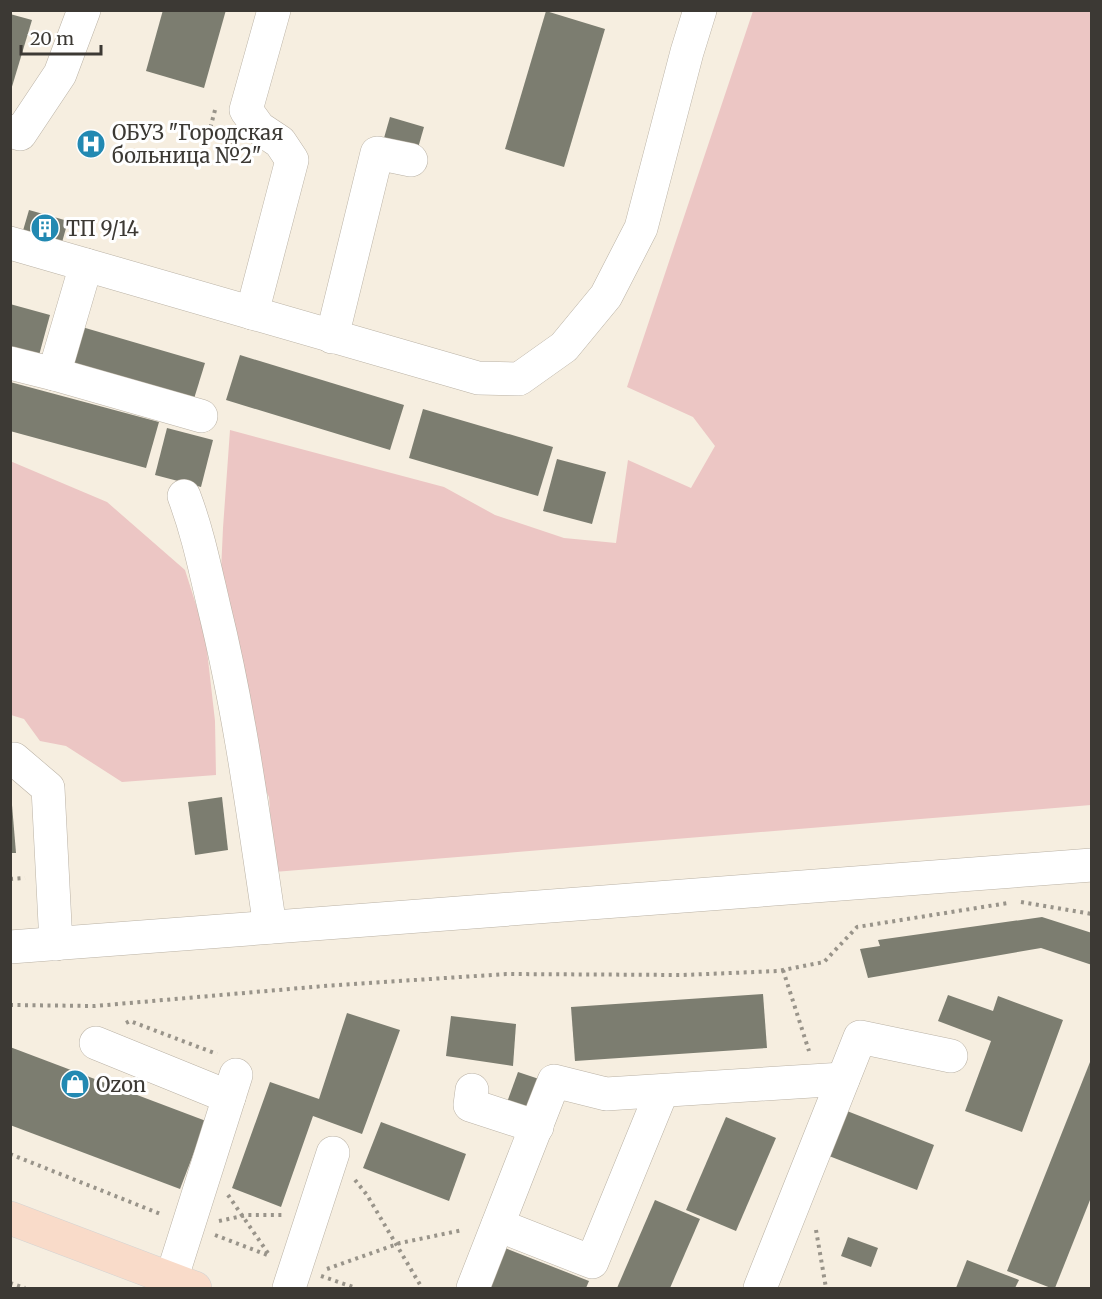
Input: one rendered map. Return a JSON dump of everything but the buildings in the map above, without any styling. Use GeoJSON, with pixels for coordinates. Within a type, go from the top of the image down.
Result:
{"type":"FeatureCollection","features":[{"type":"Feature","properties":{"kind":"main road"},"geometry":{"type":"LineString","coordinates":[[10,1218],[183,1284]]}},
{"type":"Feature","properties":{"kind":"street"},"geometry":{"type":"LineString","coordinates":[[10,131],[20,134],[60,74],[84,10]]}},
{"type":"Feature","properties":{"kind":"street"},"geometry":{"type":"LineString","coordinates":[[252,313],[292,160],[280,142],[259,128],[246,110],[274,10]]}},
{"type":"Feature","properties":{"kind":"street"},"geometry":{"type":"LineString","coordinates":[[10,243],[478,378],[519,379],[564,347],[606,296],[641,228],[700,10]]}},
{"type":"Feature","properties":{"kind":"street"},"geometry":{"type":"LineString","coordinates":[[332,337],[376,153],[411,160]]}},
{"type":"Feature","properties":{"kind":"street"},"geometry":{"type":"LineString","coordinates":[[54,374],[86,265]]}},
{"type":"Feature","properties":{"kind":"street"},"geometry":{"type":"LineString","coordinates":[[10,363],[201,416]]}},
{"type":"Feature","properties":{"kind":"street"},"geometry":{"type":"LineString","coordinates":[[184,496],[195,525],[228,662],[270,927]]}},
{"type":"Feature","properties":{"kind":"street"},"geometry":{"type":"LineString","coordinates":[[10,759],[14,759],[48,788],[56,944]]}},
{"type":"Feature","properties":{"kind":"street"},"geometry":{"type":"LineString","coordinates":[[10,947],[1092,865]]}},
{"type":"Feature","properties":{"kind":"street"},"geometry":{"type":"LineString","coordinates":[[760,1288],[799,1190],[831,1080],[860,1037],[951,1056]]}},
{"type":"Feature","properties":{"kind":"street"},"geometry":{"type":"LineString","coordinates":[[96,1043],[233,1086],[212,1150],[200,1224],[183,1284]]}},
{"type":"Feature","properties":{"kind":"street"},"geometry":{"type":"LineString","coordinates":[[473,1288],[554,1082],[606,1094],[831,1080]]}},
{"type":"Feature","properties":{"kind":"street"},"geometry":{"type":"LineString","coordinates":[[472,1090],[470,1104],[537,1127]]}},
{"type":"Feature","properties":{"kind":"street"},"geometry":{"type":"LineString","coordinates":[[499,1224],[592,1262],[662,1091]]}},
{"type":"Feature","properties":{"kind":"street"},"geometry":{"type":"LineString","coordinates":[[302,1281],[313,1216],[333,1153]]}},
{"type":"Feature","properties":{"kind":"path"},"geometry":{"type":"LineString","coordinates":[[216,107],[210,129],[219,137],[238,144]]}},
{"type":"Feature","properties":{"kind":"path"},"geometry":{"type":"LineString","coordinates":[[1020,902],[1092,914]]}},
{"type":"Feature","properties":{"kind":"path"},"geometry":{"type":"LineString","coordinates":[[10,1005],[95,1006],[324,986],[506,974],[683,975],[783,970],[824,962],[857,927],[1008,903]]}},
{"type":"Feature","properties":{"kind":"path"},"geometry":{"type":"LineString","coordinates":[[783,970],[831,1080]]}},
{"type":"Feature","properties":{"kind":"path"},"geometry":{"type":"LineString","coordinates":[[212,1150],[224,1190],[270,1256]]}},
{"type":"Feature","properties":{"kind":"path"},"geometry":{"type":"LineString","coordinates":[[333,1153],[367,1195],[422,1288]]}},
{"type":"Feature","properties":{"kind":"path"},"geometry":{"type":"LineString","coordinates":[[10,1154],[200,1224],[243,1216],[313,1216]]}},
{"type":"Feature","properties":{"kind":"path"},"geometry":{"type":"LineString","coordinates":[[799,1190],[814,1221],[826,1288]]}},
{"type":"Feature","properties":{"kind":"path"},"geometry":{"type":"LineString","coordinates":[[302,1281],[396,1244],[499,1224]]}},
{"type":"Feature","properties":{"kind":"path"},"geometry":{"type":"LineString","coordinates":[[10,1283],[25,1288]]}},
{"type":"Feature","properties":{"kind":"shaded area"},"geometry":{"type":"Polygon","coordinates":[[[753,11],[1091,11],[1091,805],[274,872],[269,797],[255,769],[220,593],[230,430],[444,487],[495,515],[564,538],[616,543],[628,460],[691,488],[715,446],[693,417],[627,387],[753,11]]]}},
{"type":"Feature","properties":{"kind":"shaded area"},"geometry":{"type":"Polygon","coordinates":[[[10,461],[107,502],[185,570],[205,633],[215,721],[216,775],[122,782],[66,746],[40,741],[24,719],[11,715],[10,461]]]}},
{"type":"Feature","properties":{"kind":"place","name":"ОБУЗ \"Городская больница №2\""},"geometry":{"type":"Point","coordinates":[91,144]}},
{"type":"Feature","properties":{"kind":"place","name":"ТП 9/14"},"geometry":{"type":"Point","coordinates":[45,228]}},
{"type":"Feature","properties":{"kind":"place","name":"Ozon"},"geometry":{"type":"Point","coordinates":[75,1084]}}]}
